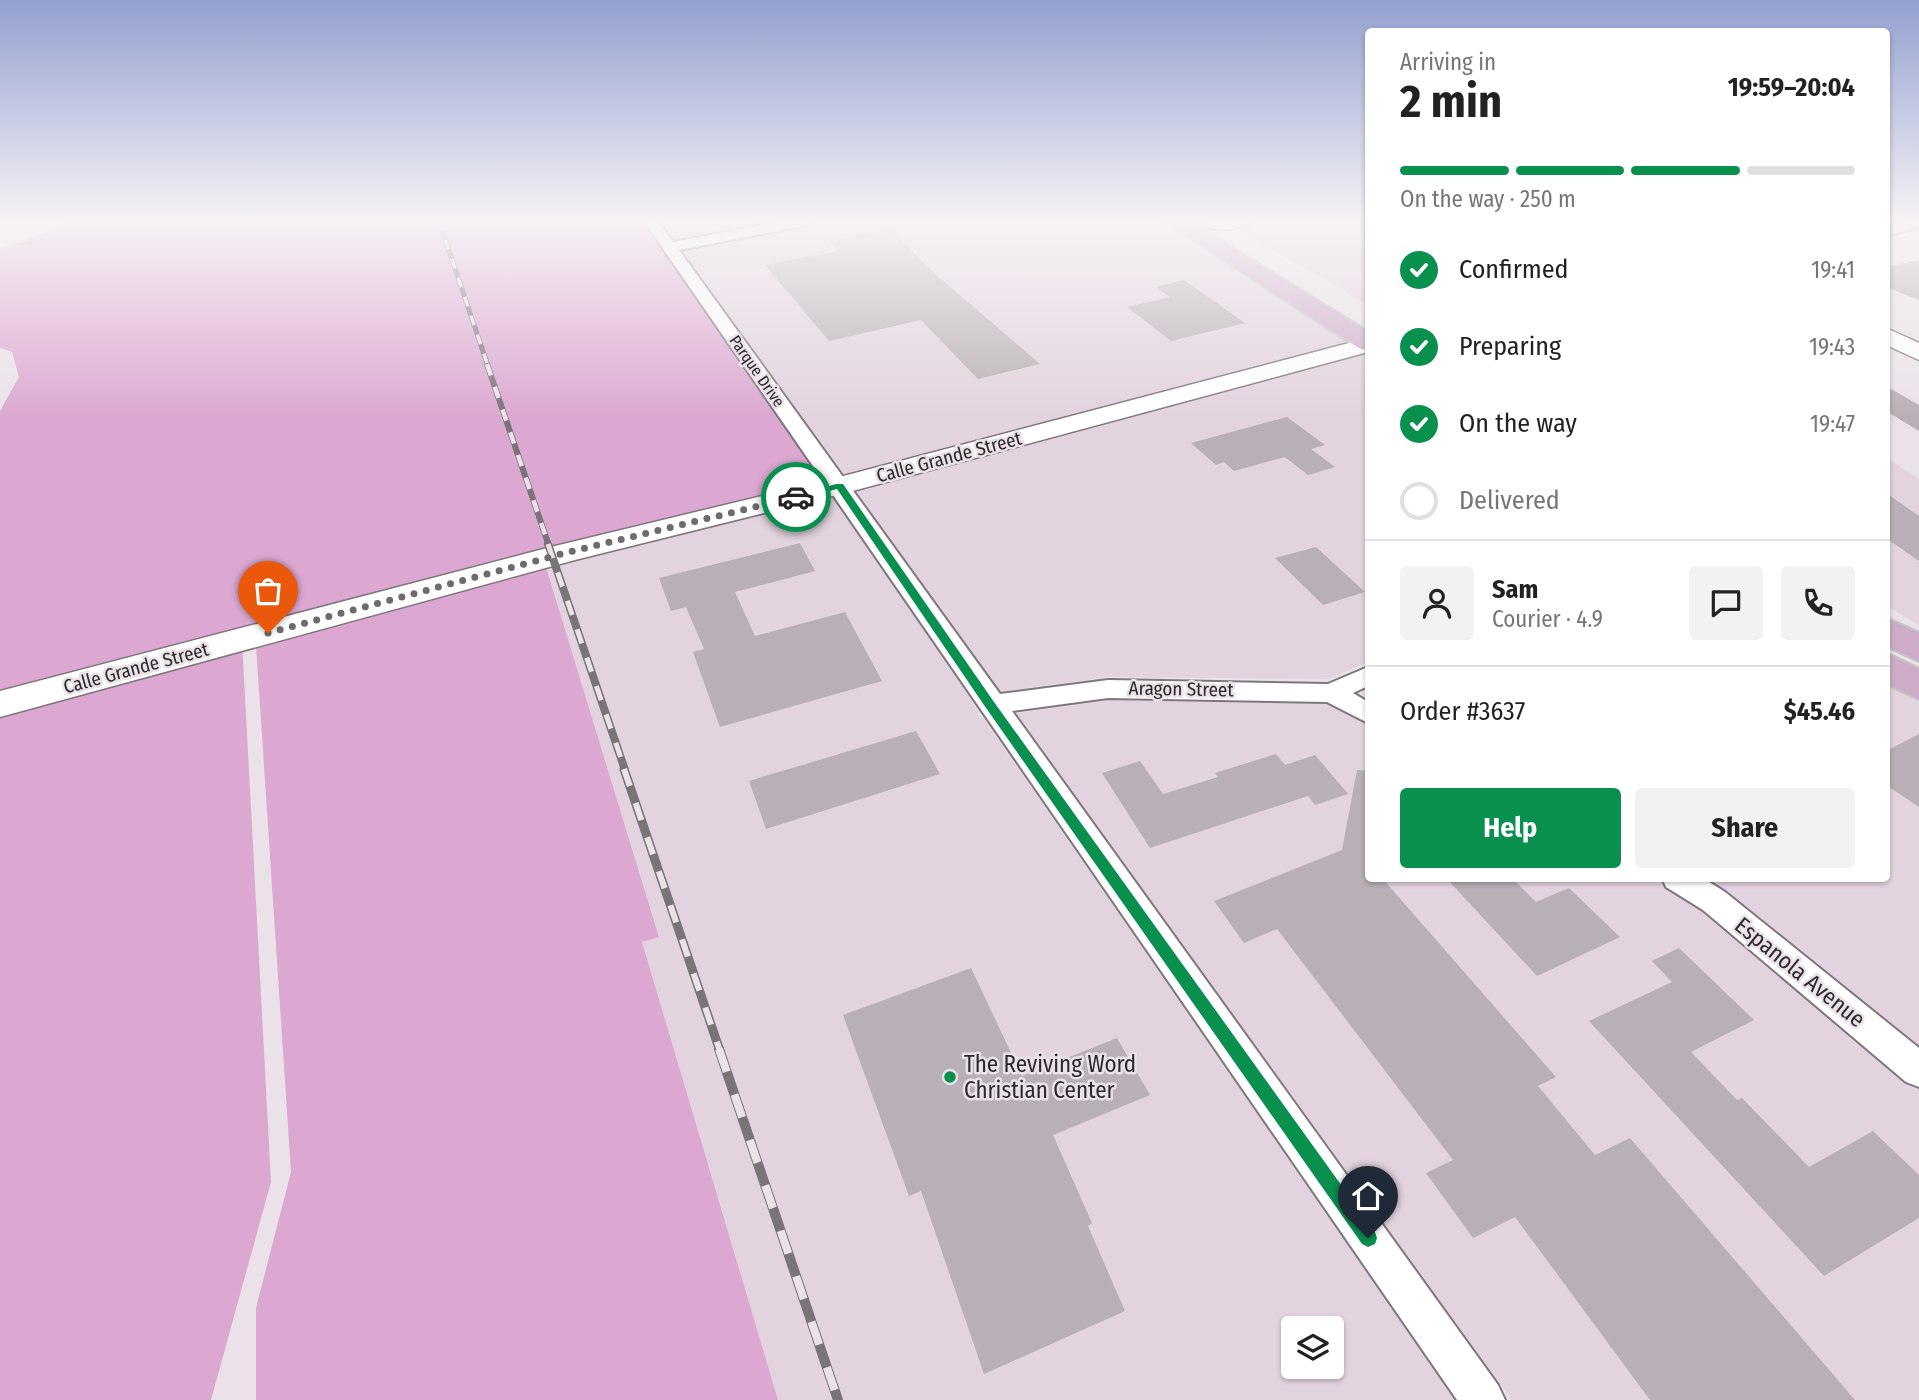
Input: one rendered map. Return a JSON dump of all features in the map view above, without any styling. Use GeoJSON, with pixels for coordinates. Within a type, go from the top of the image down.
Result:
{"type":"FeatureCollection","features":[{"type":"Feature","properties":{"kind":"main road"},"geometry":{"type":"LineString","coordinates":[[1277,286],[1365,342]]}},
{"type":"Feature","properties":{"kind":"main road"},"geometry":{"type":"LineString","coordinates":[[1312,286],[1365,318]]}},
{"type":"Feature","properties":{"kind":"main road"},"geometry":{"type":"LineString","coordinates":[[1890,632],[1919,649]]}},
{"type":"Feature","properties":{"kind":"main road"},"geometry":{"type":"LineString","coordinates":[[1890,668],[1919,686]]}},
{"type":"Feature","properties":{"kind":"street","name":"Parque Drive"},"geometry":{"type":"LineString","coordinates":[[697,286],[1483,1400]]}},
{"type":"Feature","properties":{"kind":"street"},"geometry":{"type":"LineString","coordinates":[[1890,337],[1919,353]]}},
{"type":"Feature","properties":{"kind":"street","name":"Calle Grande Street"},"geometry":{"type":"LineString","coordinates":[[0,705],[565,553],[839,486],[1365,345]]}},
{"type":"Feature","properties":{"kind":"street","name":"Aragon Street"},"geometry":{"type":"LineString","coordinates":[[990,705],[1108,689],[1331,693],[1365,677]]}},
{"type":"Feature","properties":{"kind":"street"},"geometry":{"type":"LineString","coordinates":[[1331,693],[1365,711]]}},
{"type":"Feature","properties":{"kind":"street","name":"Espanola Avenue"},"geometry":{"type":"LineString","coordinates":[[1683,882],[1714,901],[1919,1070]]}},
{"type":"Feature","properties":{"kind":"shaded area"},"geometry":{"type":"Polygon","coordinates":[[[0,286],[688,286],[821,478],[712,510],[0,695],[0,411],[19,377],[12,352],[0,348],[0,286]]]}},
{"type":"Feature","properties":{"kind":"shaded area"},"geometry":{"type":"Polygon","coordinates":[[[707,286],[1268,286],[1356,342],[846,477],[707,286]]]}},
{"type":"Feature","properties":{"kind":"shaded area"},"geometry":{"type":"Polygon","coordinates":[[[1336,286],[1365,286],[1365,303],[1336,286]]]}},
{"type":"Feature","properties":{"kind":"shaded area"},"geometry":{"type":"Polygon","coordinates":[[[1365,353],[1365,663],[1328,679],[1107,677],[997,692],[855,489],[1365,353]]]}},
{"type":"Feature","properties":{"kind":"shaded area"},"geometry":{"type":"Polygon","coordinates":[[[1890,460],[1919,479],[1919,625],[1890,608],[1890,460]]]}},
{"type":"Feature","properties":{"kind":"shaded area"},"geometry":{"type":"Polygon","coordinates":[[[833,495],[977,709],[979,718],[983,718],[1456,1400],[778,1400],[642,942],[659,936],[546,567],[833,495]]]}},
{"type":"Feature","properties":{"kind":"shaded area"},"geometry":{"type":"Polygon","coordinates":[[[546,567],[659,937],[642,942],[778,1400],[256,1400],[256,1308],[291,1172],[256,645],[546,567]]]}},
{"type":"Feature","properties":{"kind":"shaded area"},"geometry":{"type":"Polygon","coordinates":[[[242,640],[271,1182],[211,1400],[0,1400],[0,704],[242,640]]]}},
{"type":"Feature","properties":{"kind":"shaded area"},"geometry":{"type":"Polygon","coordinates":[[[1890,679],[1919,698],[1919,1052],[1704,882],[1890,882],[1890,679]]]}},
{"type":"Feature","properties":{"kind":"shaded area"},"geometry":{"type":"Polygon","coordinates":[[[1111,700],[1330,704],[1365,723],[1365,882],[1659,882],[1706,911],[1919,1089],[1919,1400],[1512,1400],[1013,714],[1111,700]]]}},
{"type":"Feature","properties":{"kind":"building"},"geometry":{"type":"Polygon","coordinates":[[[783,286],[950,286],[1040,364],[978,379],[921,320],[829,341],[783,286]]]}},
{"type":"Feature","properties":{"kind":"building"},"geometry":{"type":"Polygon","coordinates":[[[1193,286],[1245,323],[1171,341],[1127,307],[1170,297],[1156,287],[1193,286]]]}},
{"type":"Feature","properties":{"kind":"building"},"geometry":{"type":"Polygon","coordinates":[[[1890,286],[1919,286],[1919,300],[1890,289],[1890,286]]]}},
{"type":"Feature","properties":{"kind":"building"},"geometry":{"type":"Polygon","coordinates":[[[1890,388],[1919,405],[1919,431],[1890,413],[1890,388]]]}},
{"type":"Feature","properties":{"kind":"building"},"geometry":{"type":"Polygon","coordinates":[[[1287,417],[1325,445],[1311,449],[1335,467],[1308,475],[1285,457],[1234,471],[1224,462],[1216,465],[1191,443],[1287,417]]]}},
{"type":"Feature","properties":{"kind":"building"},"geometry":{"type":"Polygon","coordinates":[[[1890,496],[1919,516],[1919,561],[1890,541],[1890,496]]]}},
{"type":"Feature","properties":{"kind":"building"},"geometry":{"type":"Polygon","coordinates":[[[800,543],[815,571],[735,592],[755,636],[845,612],[882,681],[720,727],[693,652],[704,649],[686,607],[671,611],[659,578],[800,543]]]}},
{"type":"Feature","properties":{"kind":"building"},"geometry":{"type":"Polygon","coordinates":[[[1316,547],[1365,592],[1323,605],[1275,558],[1316,547]]]}},
{"type":"Feature","properties":{"kind":"building"},"geometry":{"type":"Polygon","coordinates":[[[916,731],[940,774],[766,829],[749,781],[916,731]]]}},
{"type":"Feature","properties":{"kind":"building"},"geometry":{"type":"Polygon","coordinates":[[[1919,734],[1919,807],[1890,788],[1890,749],[1919,734]]]}},
{"type":"Feature","properties":{"kind":"building"},"geometry":{"type":"Polygon","coordinates":[[[1276,754],[1285,765],[1315,755],[1348,794],[1315,805],[1308,796],[1150,848],[1102,773],[1140,761],[1163,794],[1218,777],[1215,773],[1276,754]]]}},
{"type":"Feature","properties":{"kind":"building"},"geometry":{"type":"Polygon","coordinates":[[[1357,770],[1365,771],[1365,882],[1385,882],[1556,1077],[1538,1086],[1595,1155],[1630,1138],[1855,1400],[1650,1400],[1515,1217],[1473,1238],[1426,1173],[1453,1160],[1277,929],[1244,943],[1214,901],[1342,850],[1357,770]]]}},
{"type":"Feature","properties":{"kind":"building"},"geometry":{"type":"Polygon","coordinates":[[[1450,882],[1516,882],[1536,902],[1569,888],[1620,937],[1537,976],[1450,882]]]}},
{"type":"Feature","properties":{"kind":"building"},"geometry":{"type":"Polygon","coordinates":[[[1679,948],[1754,1020],[1691,1052],[1737,1100],[1742,1098],[1809,1167],[1873,1131],[1919,1175],[1919,1218],[1824,1276],[1589,1021],[1672,982],[1652,961],[1679,948]]]}},
{"type":"Feature","properties":{"kind":"building"},"geometry":{"type":"Polygon","coordinates":[[[971,968],[1022,1076],[1117,1038],[1150,1095],[1053,1135],[1092,1223],[1088,1226],[1125,1311],[984,1374],[921,1191],[909,1196],[843,1015],[971,968]]]}},
{"type":"Feature","properties":{"kind":"railway"},"geometry":{"type":"LineString","coordinates":[[461,286],[488,366]]}},
{"type":"Feature","properties":{"kind":"railway"},"geometry":{"type":"LineString","coordinates":[[487,364],[549,546]]}},
{"type":"Feature","properties":{"kind":"railway"},"geometry":{"type":"LineString","coordinates":[[548,544],[625,770]]}},
{"type":"Feature","properties":{"kind":"railway"},"geometry":{"type":"LineString","coordinates":[[624,769],[720,1051]]}},
{"type":"Feature","properties":{"kind":"railway"},"geometry":{"type":"LineString","coordinates":[[719,1049],[838,1400]]}},
{"type":"Feature","properties":{"kind":"way so far"},"geometry":{"type":"LineString","coordinates":[[268,633],[565,553],[796,497]]}},
{"type":"Feature","properties":{"kind":"place","name":"The Reviving Word Christian Center"},"geometry":{"type":"Point","coordinates":[950,1077]}},
{"type":"Feature","properties":{"kind":"route"},"geometry":{"type":"LineString","coordinates":[[796,497],[839,486],[990,705],[1368,1238]]}}]}
